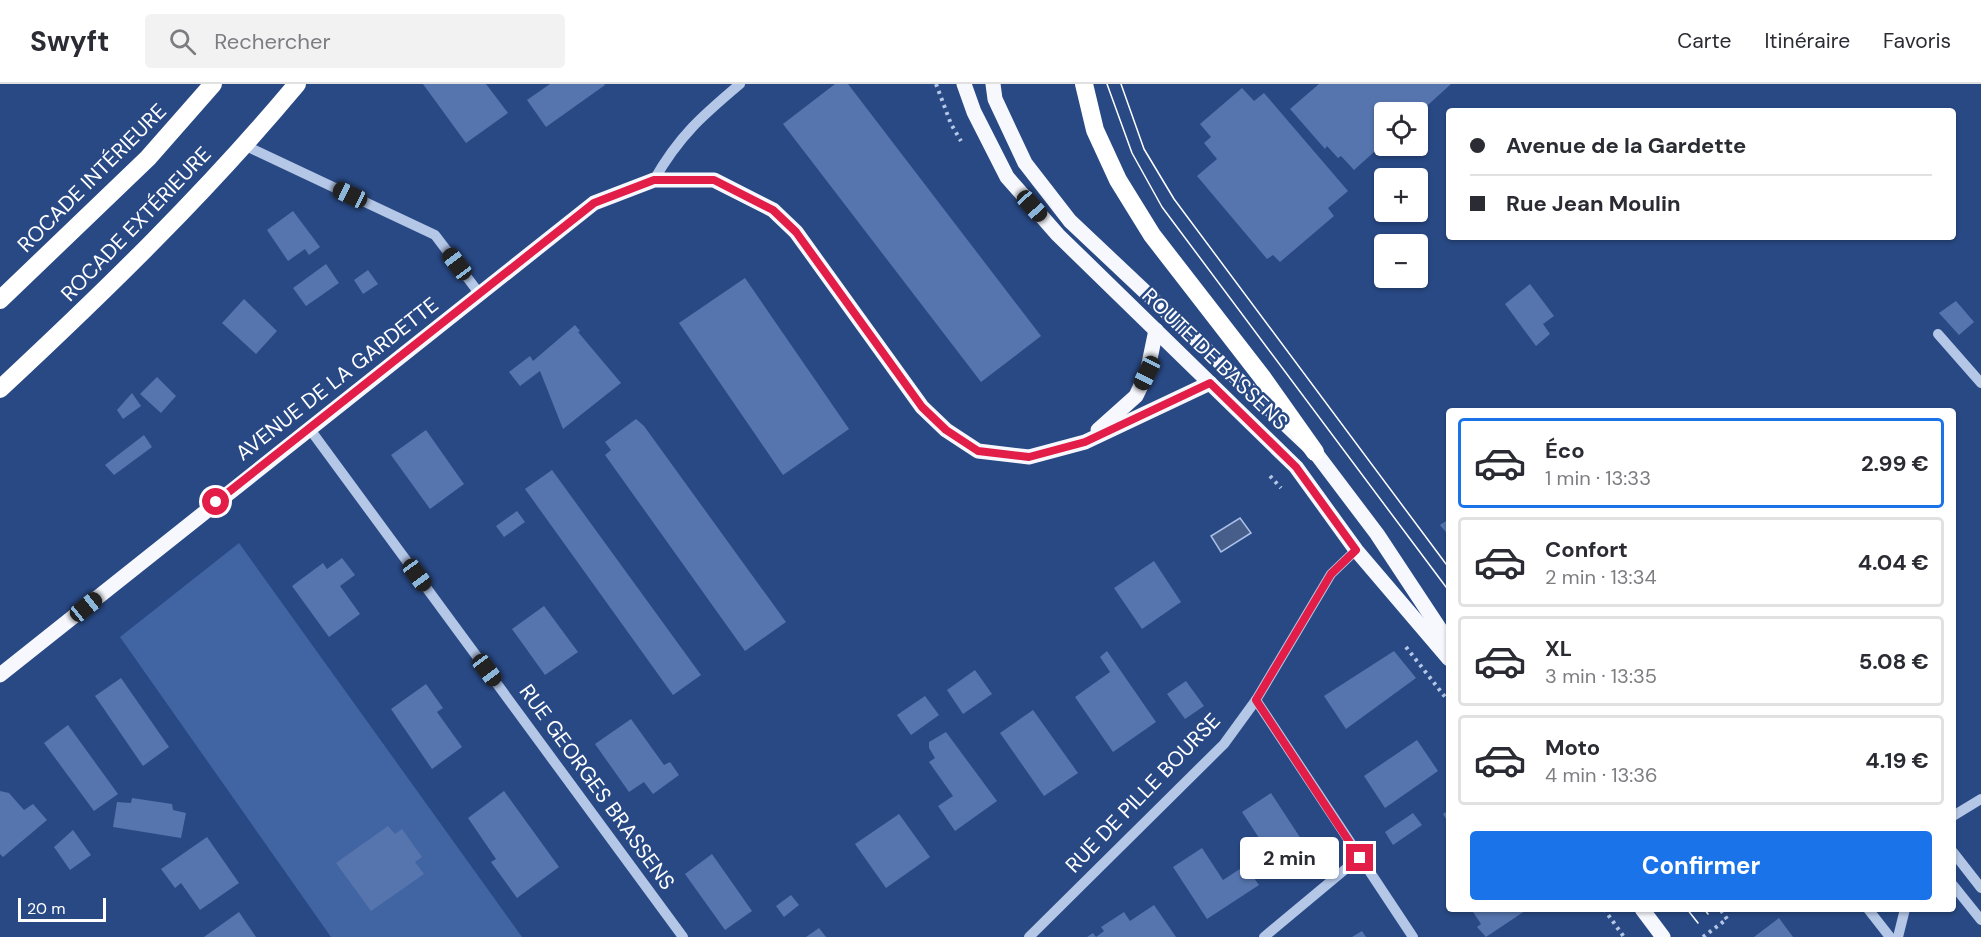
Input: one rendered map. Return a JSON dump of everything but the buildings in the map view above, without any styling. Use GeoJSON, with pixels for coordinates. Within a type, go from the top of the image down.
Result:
{"type":"FeatureCollection","features":[{"type":"Feature","properties":{"kind":"highway","name":"ROCADE INTÉRIEURE"},"geometry":{"type":"LineString","coordinates":[[0,300],[148,158],[213,84]]}},
{"type":"Feature","properties":{"kind":"highway","name":"ROCADE EXTÉRIEURE"},"geometry":{"type":"LineString","coordinates":[[0,389],[96,299],[244,145],[297,84]]}},
{"type":"Feature","properties":{"kind":"highway"},"geometry":{"type":"LineString","coordinates":[[1084,84],[1095,130],[1118,180],[1152,235],[1262,377],[1315,452]]}},
{"type":"Feature","properties":{"kind":"main road","name":"ROUTE DE BASSENS"},"geometry":{"type":"LineString","coordinates":[[964,84],[974,112],[1007,177],[1058,235],[1296,467],[1356,550],[1446,655]]}},
{"type":"Feature","properties":{"kind":"main road"},"geometry":{"type":"LineString","coordinates":[[993,84],[995,99],[1025,163],[1070,221],[1315,452],[1377,534],[1446,638]]}},
{"type":"Feature","properties":{"kind":"main road","name":"AVENUE DE LA GARDETTE"},"geometry":{"type":"LineString","coordinates":[[0,675],[594,203],[654,180],[714,180],[773,210],[796,232],[922,407],[946,430],[978,451],[1029,457],[1085,442],[1210,383]]}},
{"type":"Feature","properties":{"kind":"main road","name":"AVENUE DE LA GARDETTE"},"geometry":{"type":"LineString","coordinates":[[1085,442],[1136,396],[1147,373],[1156,330]]}},
{"type":"Feature","properties":{"kind":"main road"},"geometry":{"type":"LineString","coordinates":[[1644,912],[1663,937]]}},
{"type":"Feature","properties":{"kind":"street"},"geometry":{"type":"LineString","coordinates":[[654,180],[670,152],[695,121],[740,84]]}},
{"type":"Feature","properties":{"kind":"street"},"geometry":{"type":"LineString","coordinates":[[244,145],[435,235],[479,293]]}},
{"type":"Feature","properties":{"kind":"street"},"geometry":{"type":"LineString","coordinates":[[1938,334],[1981,383]]}},
{"type":"Feature","properties":{"kind":"street","name":"RUE GEORGES BRASSENS"},"geometry":{"type":"LineString","coordinates":[[309,428],[683,937]]}},
{"type":"Feature","properties":{"kind":"street","name":"RUE DE PILLE BOURSE"},"geometry":{"type":"LineString","coordinates":[[1029,937],[1224,744],[1256,700],[1331,574],[1356,550]]}},
{"type":"Feature","properties":{"kind":"street"},"geometry":{"type":"LineString","coordinates":[[1256,700],[1413,937]]}},
{"type":"Feature","properties":{"kind":"street"},"geometry":{"type":"LineString","coordinates":[[1956,814],[1981,799]]}},
{"type":"Feature","properties":{"kind":"street"},"geometry":{"type":"LineString","coordinates":[[1956,856],[1981,888]]}},
{"type":"Feature","properties":{"kind":"street"},"geometry":{"type":"LineString","coordinates":[[1264,937],[1360,858]]}},
{"type":"Feature","properties":{"kind":"street"},"geometry":{"type":"LineString","coordinates":[[1956,889],[1981,920]]}},
{"type":"Feature","properties":{"kind":"street"},"geometry":{"type":"LineString","coordinates":[[1870,912],[1890,937]]}},
{"type":"Feature","properties":{"kind":"street"},"geometry":{"type":"LineString","coordinates":[[1898,937],[1904,912]]}},
{"type":"Feature","properties":{"kind":"path"},"geometry":{"type":"LineString","coordinates":[[1606,912],[1624,937]]}},
{"type":"Feature","properties":{"kind":"path"},"geometry":{"type":"LineString","coordinates":[[1703,937],[1727,920],[1722,912]]}},
{"type":"Feature","properties":{"kind":"shaded area"},"geometry":{"type":"Polygon","coordinates":[[[1240,518],[1251,533],[1221,552],[1211,536],[1240,518]]]}},
{"type":"Feature","properties":{"kind":"shaded area"},"geometry":{"type":"Polygon","coordinates":[[[239,543],[522,937],[331,937],[120,637],[239,543]]]}},
{"type":"Feature","properties":{"kind":"tram line"},"geometry":{"type":"LineString","coordinates":[[1107,84],[1132,153],[1162,207],[1446,587]]}},
{"type":"Feature","properties":{"kind":"tram line"},"geometry":{"type":"LineString","coordinates":[[1121,84],[1144,149],[1174,199],[1446,564]]}},
{"type":"Feature","properties":{"kind":"tram line"},"geometry":{"type":"LineString","coordinates":[[1689,912],[1698,923]]}},
{"type":"Feature","properties":{"kind":"route"},"geometry":{"type":"LineString","coordinates":[[216,502],[594,203],[654,180],[714,180],[773,210],[796,232],[922,407],[946,430],[978,451],[1029,457],[1085,442],[1210,383],[1296,467],[1356,550],[1331,574],[1256,700],[1360,858]]}}]}
